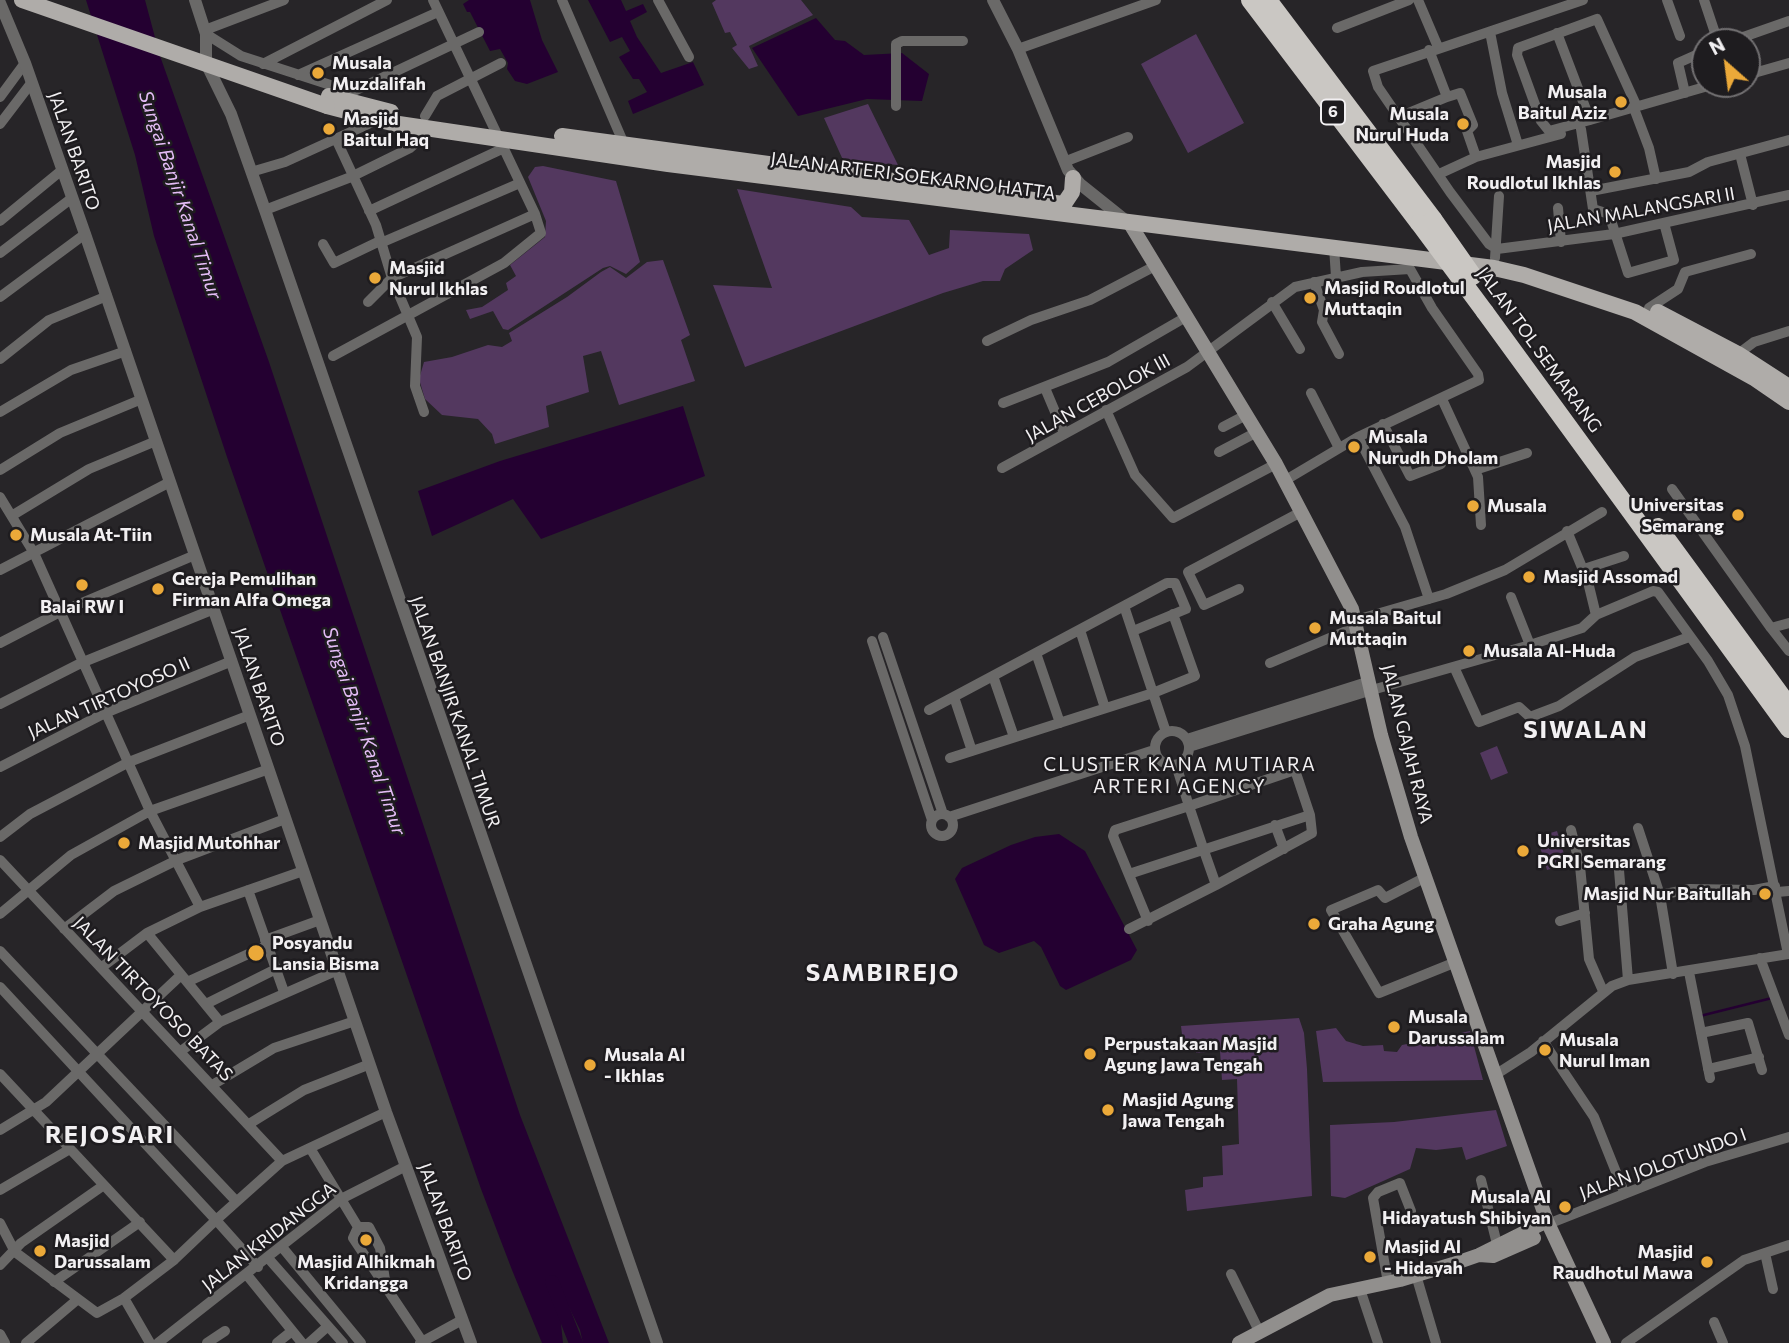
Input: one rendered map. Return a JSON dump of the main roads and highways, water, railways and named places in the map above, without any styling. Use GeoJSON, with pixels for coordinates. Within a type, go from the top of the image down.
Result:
{"type":"FeatureCollection","features":[{"type":"Feature","properties":{"kind":"highway","name":"JALAN TOL SEMARANG"},"geometry":{"type":"LineString","coordinates":[[1250,0],[1426,221]]}},
{"type":"Feature","properties":{"kind":"highway","name":"JALAN TOL SEMARANG"},"geometry":{"type":"LineString","coordinates":[[1268,0],[1789,729]]}},
{"type":"Feature","properties":{"kind":"highway","name":"JALAN TOL SEMARANG"},"geometry":{"type":"LineString","coordinates":[[1490,310],[1789,706]]}},
{"type":"Feature","properties":{"kind":"main road","name":"JALAN ARTERI SOEKARNO HATTA"},"geometry":{"type":"LineString","coordinates":[[22,0],[328,101],[497,137],[783,180],[1494,268],[1600,299],[1656,322],[1754,378],[1789,402]]}},
{"type":"Feature","properties":{"kind":"main road","name":"JALAN ARTERI SOEKARNO HATTA"},"geometry":{"type":"LineString","coordinates":[[49,0],[377,120],[429,122]]}},
{"type":"Feature","properties":{"kind":"main road","name":"JALAN ARTERI SOEKARNO HATTA"},"geometry":{"type":"LineString","coordinates":[[497,137],[624,145],[1112,211],[1496,253],[1649,308],[1738,354],[1789,387]]}},
{"type":"Feature","properties":{"kind":"main road"},"geometry":{"type":"LineString","coordinates":[[1064,204],[1072,192],[1073,178]]}},
{"type":"Feature","properties":{"kind":"main road","name":"JALAN GAJAH RAYA"},"geometry":{"type":"LineString","coordinates":[[1129,222],[1276,464],[1357,623],[1392,779],[1549,1225],[1604,1343]]}},
{"type":"Feature","properties":{"kind":"main road"},"geometry":{"type":"LineString","coordinates":[[1239,1343],[1330,1295],[1388,1283],[1479,1255],[1497,1244],[1549,1225]]}},
{"type":"Feature","properties":{"kind":"main road"},"geometry":{"type":"LineString","coordinates":[[1479,1255],[1493,1256],[1549,1225]]}},
{"type":"Feature","properties":{"kind":"water"},"geometry":{"type":"Polygon","coordinates":[[[86,0],[145,0],[160,56],[269,362],[520,1115],[609,1343],[583,1343],[566,1301],[557,1284],[553,1283],[559,1305],[563,1343],[542,1343],[512,1270],[481,1189],[227,457],[154,236],[135,155],[86,0]]]}},
{"type":"Feature","properties":{"kind":"water"},"geometry":{"type":"Polygon","coordinates":[[[469,0],[530,0],[542,40],[558,72],[527,84],[515,81],[507,69],[508,63],[500,49],[490,51],[470,12],[467,12],[463,4],[469,0]]]}},
{"type":"Feature","properties":{"kind":"water"},"geometry":{"type":"Polygon","coordinates":[[[588,0],[621,0],[626,11],[643,4],[647,12],[630,21],[637,37],[661,73],[693,62],[704,85],[633,114],[628,101],[647,92],[639,79],[633,79],[619,57],[630,51],[622,37],[610,42],[588,0]]]}},
{"type":"Feature","properties":{"kind":"water"},"geometry":{"type":"Polygon","coordinates":[[[816,18],[835,40],[845,41],[864,55],[902,53],[929,74],[922,101],[867,99],[798,116],[752,48],[816,18]]]}},
{"type":"Feature","properties":{"kind":"water"},"geometry":{"type":"Polygon","coordinates":[[[683,406],[705,476],[541,539],[513,499],[432,536],[418,491],[500,461],[683,406]]]}},
{"type":"Feature","properties":{"kind":"water"},"geometry":{"type":"Polygon","coordinates":[[[1059,834],[1085,851],[1137,950],[1131,960],[1066,990],[1060,986],[1041,947],[1034,941],[999,953],[984,945],[955,879],[962,868],[1011,845],[1035,837],[1059,834]]]}},
{"type":"Feature","properties":{"kind":"waterway"},"geometry":{"type":"LineString","coordinates":[[1700,1016],[1772,998]]}},
{"type":"Feature","properties":{"kind":"waterway","name":"Sungai Banjir Kanal Timur"},"geometry":{"type":"LineString","coordinates":[[552,1282],[576,1343]]}},
{"type":"Feature","properties":{"kind":"place","name":"Musala Muzdalifah"},"geometry":{"type":"Point","coordinates":[318,73]}},
{"type":"Feature","properties":{"kind":"place","name":"Musala Baitul Aziz"},"geometry":{"type":"Point","coordinates":[1621,102]}},
{"type":"Feature","properties":{"kind":"place","name":"Musala Nurul Huda"},"geometry":{"type":"Point","coordinates":[1463,124]}},
{"type":"Feature","properties":{"kind":"place","name":"Masjid Baitul Haq"},"geometry":{"type":"Point","coordinates":[329,129]}},
{"type":"Feature","properties":{"kind":"place","name":"Masjid Roudlotul Ikhlas"},"geometry":{"type":"Point","coordinates":[1615,172]}},
{"type":"Feature","properties":{"kind":"place","name":"Masjid Nurul Ikhlas"},"geometry":{"type":"Point","coordinates":[375,278]}},
{"type":"Feature","properties":{"kind":"place","name":"Masjid Roudlotul Muttaqin"},"geometry":{"type":"Point","coordinates":[1310,298]}},
{"type":"Feature","properties":{"kind":"place","name":"Musala Nurudh Dholam"},"geometry":{"type":"Point","coordinates":[1354,447]}},
{"type":"Feature","properties":{"kind":"place","name":"Musala"},"geometry":{"type":"Point","coordinates":[1473,506]}},
{"type":"Feature","properties":{"kind":"place","name":"Universitas Semarang"},"geometry":{"type":"Point","coordinates":[1738,515]}},
{"type":"Feature","properties":{"kind":"place","name":"Musala At-Tiin"},"geometry":{"type":"Point","coordinates":[16,535]}},
{"type":"Feature","properties":{"kind":"place","name":"Masjid Assomad"},"geometry":{"type":"Point","coordinates":[1529,577]}},
{"type":"Feature","properties":{"kind":"place","name":"Balai RW I"},"geometry":{"type":"Point","coordinates":[82,585]}},
{"type":"Feature","properties":{"kind":"place","name":"Gereja Pemulihan Firman Alfa Omega"},"geometry":{"type":"Point","coordinates":[158,589]}},
{"type":"Feature","properties":{"kind":"place","name":"Musala Baitul Muttaqin"},"geometry":{"type":"Point","coordinates":[1315,628]}},
{"type":"Feature","properties":{"kind":"place","name":"Musala Al-Huda"},"geometry":{"type":"Point","coordinates":[1469,651]}},
{"type":"Feature","properties":{"kind":"place","name":"Masjid Mutohhar"},"geometry":{"type":"Point","coordinates":[124,843]}},
{"type":"Feature","properties":{"kind":"place","name":"Universitas PGRI Semarang"},"geometry":{"type":"Point","coordinates":[1523,851]}},
{"type":"Feature","properties":{"kind":"place","name":"Masjid Nur Baitullah"},"geometry":{"type":"Point","coordinates":[1765,894]}},
{"type":"Feature","properties":{"kind":"place","name":"Graha Agung"},"geometry":{"type":"Point","coordinates":[1314,924]}},
{"type":"Feature","properties":{"kind":"place","name":"Posyandu Lansia Bisma"},"geometry":{"type":"Point","coordinates":[256,953]}},
{"type":"Feature","properties":{"kind":"place","name":"Musala Darussalam"},"geometry":{"type":"Point","coordinates":[1394,1027]}},
{"type":"Feature","properties":{"kind":"place","name":"Musala Nurul Iman"},"geometry":{"type":"Point","coordinates":[1545,1050]}},
{"type":"Feature","properties":{"kind":"place","name":"Perpustakaan Masjid Agung Jawa Tengah"},"geometry":{"type":"Point","coordinates":[1090,1054]}},
{"type":"Feature","properties":{"kind":"place","name":"Musala Al - Ikhlas"},"geometry":{"type":"Point","coordinates":[590,1065]}},
{"type":"Feature","properties":{"kind":"place","name":"Masjid Agung Jawa Tengah"},"geometry":{"type":"Point","coordinates":[1108,1110]}},
{"type":"Feature","properties":{"kind":"place","name":"Musala Al Hidayatush Shibiyan"},"geometry":{"type":"Point","coordinates":[1565,1207]}},
{"type":"Feature","properties":{"kind":"place","name":"Masjid Alhikmah Kridangga"},"geometry":{"type":"Point","coordinates":[366,1240]}},
{"type":"Feature","properties":{"kind":"place","name":"Masjid Darussalam"},"geometry":{"type":"Point","coordinates":[40,1251]}},
{"type":"Feature","properties":{"kind":"place","name":"Masjid Al - Hidayah"},"geometry":{"type":"Point","coordinates":[1370,1257]}},
{"type":"Feature","properties":{"kind":"place","name":"Masjid Raudhotul Mawa"},"geometry":{"type":"Point","coordinates":[1707,1262]}},
{"type":"Feature","properties":{"kind":"district","name":"SIWALAN"},"geometry":{"type":"Point","coordinates":[1586,730]}},
{"type":"Feature","properties":{"kind":"district","name":"CLUSTER KANA MUTIARA ARTERI AGENCY"},"geometry":{"type":"Point","coordinates":[1180,776]}},
{"type":"Feature","properties":{"kind":"district","name":"SAMBIREJO"},"geometry":{"type":"Point","coordinates":[883,973]}},
{"type":"Feature","properties":{"kind":"district","name":"REJOSARI"},"geometry":{"type":"Point","coordinates":[110,1135]}}]}
